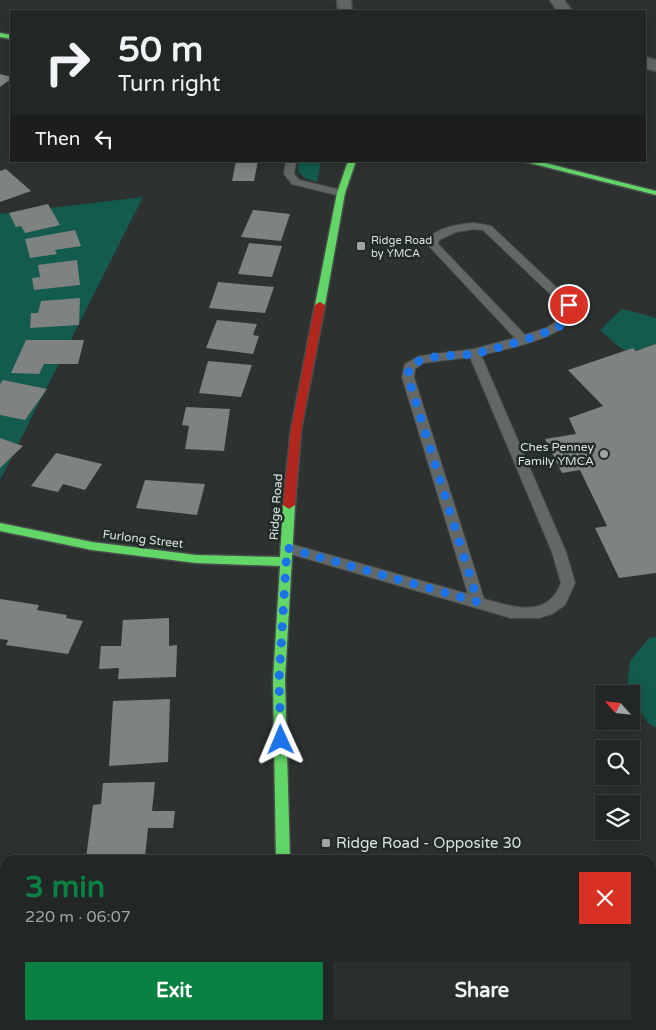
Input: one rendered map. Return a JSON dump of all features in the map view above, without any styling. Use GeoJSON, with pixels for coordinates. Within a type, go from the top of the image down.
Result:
{"type":"FeatureCollection","features":[{"type":"Feature","properties":{"kind":"street","name":"Ridge Road"},"geometry":{"type":"LineString","coordinates":[[284,855],[279,680],[285,562],[296,430],[320,293],[341,193],[352,162]]}},
{"type":"Feature","properties":{"kind":"street"},"geometry":{"type":"LineString","coordinates":[[530,162],[656,193]]}},
{"type":"Feature","properties":{"kind":"street","name":"Furlong Street"},"geometry":{"type":"LineString","coordinates":[[0,527],[92,546],[196,559],[285,562]]}},
{"type":"Feature","properties":{"kind":"lane"},"geometry":{"type":"LineString","coordinates":[[291,162],[289,174],[296,182],[341,193]]}},
{"type":"Feature","properties":{"kind":"lane"},"geometry":{"type":"LineString","coordinates":[[478,602],[408,377],[409,367],[420,360],[474,354],[522,339],[562,325],[569,315],[569,305],[487,228],[474,225],[434,238],[433,245],[522,339]]}},
{"type":"Feature","properties":{"kind":"lane"},"geometry":{"type":"LineString","coordinates":[[287,548],[511,612],[538,612],[551,609],[559,602],[568,583],[558,552],[474,354]]}},
{"type":"Feature","properties":{"kind":"green space"},"geometry":{"type":"Polygon","coordinates":[[[299,162],[321,162],[317,182],[305,178],[298,171],[299,162]]]}},
{"type":"Feature","properties":{"kind":"green space"},"geometry":{"type":"Polygon","coordinates":[[[143,197],[0,480],[0,214],[143,197]]]}},
{"type":"Feature","properties":{"kind":"green space"},"geometry":{"type":"Polygon","coordinates":[[[622,309],[656,318],[656,344],[637,350],[625,350],[600,330],[622,309]]]}},
{"type":"Feature","properties":{"kind":"green space"},"geometry":{"type":"Polygon","coordinates":[[[656,637],[656,728],[648,723],[640,711],[640,685],[628,685],[630,661],[649,638],[656,637]]]}},
{"type":"Feature","properties":{"kind":"building"},"geometry":{"type":"Polygon","coordinates":[[[0,74],[10,77],[10,80],[0,87],[0,74]]]}},
{"type":"Feature","properties":{"kind":"building"},"geometry":{"type":"Polygon","coordinates":[[[236,162],[258,162],[254,181],[232,181],[236,162]]]}},
{"type":"Feature","properties":{"kind":"building"},"geometry":{"type":"Polygon","coordinates":[[[6,169],[31,191],[0,202],[0,171],[6,169]]]}},
{"type":"Feature","properties":{"kind":"building"},"geometry":{"type":"Polygon","coordinates":[[[48,204],[60,225],[25,233],[21,226],[16,227],[9,213],[48,204]]]}},
{"type":"Feature","properties":{"kind":"building"},"geometry":{"type":"Polygon","coordinates":[[[253,210],[290,214],[281,241],[241,237],[253,210]]]}},
{"type":"Feature","properties":{"kind":"building"},"geometry":{"type":"Polygon","coordinates":[[[75,230],[81,246],[55,250],[57,254],[30,258],[25,239],[75,230]]]}},
{"type":"Feature","properties":{"kind":"building"},"geometry":{"type":"Polygon","coordinates":[[[249,243],[282,246],[272,277],[238,274],[249,243]]]}},
{"type":"Feature","properties":{"kind":"building"},"geometry":{"type":"Polygon","coordinates":[[[77,260],[80,285],[34,290],[32,278],[40,277],[38,265],[77,260]]]}},
{"type":"Feature","properties":{"kind":"building"},"geometry":{"type":"Polygon","coordinates":[[[218,282],[274,287],[265,313],[209,308],[218,282]]]}},
{"type":"Feature","properties":{"kind":"building"},"geometry":{"type":"Polygon","coordinates":[[[80,298],[79,325],[30,328],[31,313],[38,313],[41,301],[80,298]]]}},
{"type":"Feature","properties":{"kind":"building"},"geometry":{"type":"Polygon","coordinates":[[[217,320],[257,324],[253,335],[259,336],[253,354],[206,348],[217,320]]]}},
{"type":"Feature","properties":{"kind":"building"},"geometry":{"type":"Polygon","coordinates":[[[26,340],[84,340],[78,364],[44,364],[39,374],[11,373],[26,340]]]}},
{"type":"Feature","properties":{"kind":"building","name":"Ches Penney Family YMCA"},"geometry":{"type":"Polygon","coordinates":[[[656,344],[656,573],[619,578],[595,528],[607,526],[580,470],[562,473],[545,439],[576,434],[569,418],[603,406],[568,370],[633,348],[636,351],[656,344]]]}},
{"type":"Feature","properties":{"kind":"building"},"geometry":{"type":"Polygon","coordinates":[[[208,361],[252,365],[241,397],[199,393],[208,361]]]}},
{"type":"Feature","properties":{"kind":"building"},"geometry":{"type":"Polygon","coordinates":[[[3,380],[47,389],[25,420],[0,415],[0,384],[3,380]]]}},
{"type":"Feature","properties":{"kind":"building"},"geometry":{"type":"Polygon","coordinates":[[[186,407],[230,409],[224,451],[185,449],[189,426],[182,425],[186,407]]]}},
{"type":"Feature","properties":{"kind":"building"},"geometry":{"type":"Polygon","coordinates":[[[0,438],[23,446],[0,468],[0,438]]]}},
{"type":"Feature","properties":{"kind":"building"},"geometry":{"type":"Polygon","coordinates":[[[56,453],[102,464],[85,490],[63,484],[58,492],[31,486],[56,453]]]}},
{"type":"Feature","properties":{"kind":"building"},"geometry":{"type":"Polygon","coordinates":[[[145,480],[205,484],[197,515],[136,508],[145,480]]]}},
{"type":"Feature","properties":{"kind":"building"},"geometry":{"type":"Polygon","coordinates":[[[0,599],[39,605],[37,610],[67,615],[66,618],[83,621],[68,654],[6,645],[8,640],[0,639],[0,599]]]}},
{"type":"Feature","properties":{"kind":"building"},"geometry":{"type":"Polygon","coordinates":[[[169,618],[169,646],[177,645],[176,677],[118,679],[119,668],[99,669],[101,646],[121,646],[123,620],[169,618]]]}},
{"type":"Feature","properties":{"kind":"building"},"geometry":{"type":"Polygon","coordinates":[[[170,699],[168,762],[109,766],[113,701],[170,699]]]}},
{"type":"Feature","properties":{"kind":"building"},"geometry":{"type":"Polygon","coordinates":[[[155,782],[152,811],[175,811],[173,828],[148,828],[145,855],[86,855],[93,805],[101,804],[103,783],[155,782]]]}},
{"type":"Feature","properties":{"kind":"traffic: fast"},"geometry":{"type":"LineString","coordinates":[[0,35],[10,37]]}},
{"type":"Feature","properties":{"kind":"traffic: fast"},"geometry":{"type":"LineString","coordinates":[[320,305],[341,193],[352,162]]}},
{"type":"Feature","properties":{"kind":"traffic: fast"},"geometry":{"type":"LineString","coordinates":[[530,162],[656,193]]}},
{"type":"Feature","properties":{"kind":"traffic: fast"},"geometry":{"type":"LineString","coordinates":[[283,855],[279,680],[289,505]]}},
{"type":"Feature","properties":{"kind":"traffic: fast"},"geometry":{"type":"LineString","coordinates":[[0,527],[92,546],[196,559],[285,562]]}},
{"type":"Feature","properties":{"kind":"traffic: jam"},"geometry":{"type":"LineString","coordinates":[[289,505],[296,430],[320,305]]}},
{"type":"Feature","properties":{"kind":"place","name":"Ridge Road by YMCA"},"geometry":{"type":"Point","coordinates":[361,246]}},
{"type":"Feature","properties":{"kind":"place","name":"Ches Penney Family YMCA"},"geometry":{"type":"Point","coordinates":[604,454]}},
{"type":"Feature","properties":{"kind":"place","name":"Ridge Road - Opposite 30"},"geometry":{"type":"Point","coordinates":[326,843]}},
{"type":"Feature","properties":{"kind":"route"},"geometry":{"type":"LineString","coordinates":[[281,740],[279,680],[287,548],[478,602],[408,377],[409,367],[420,360],[474,354],[547,332],[562,325],[569,315],[569,305]]}}]}
